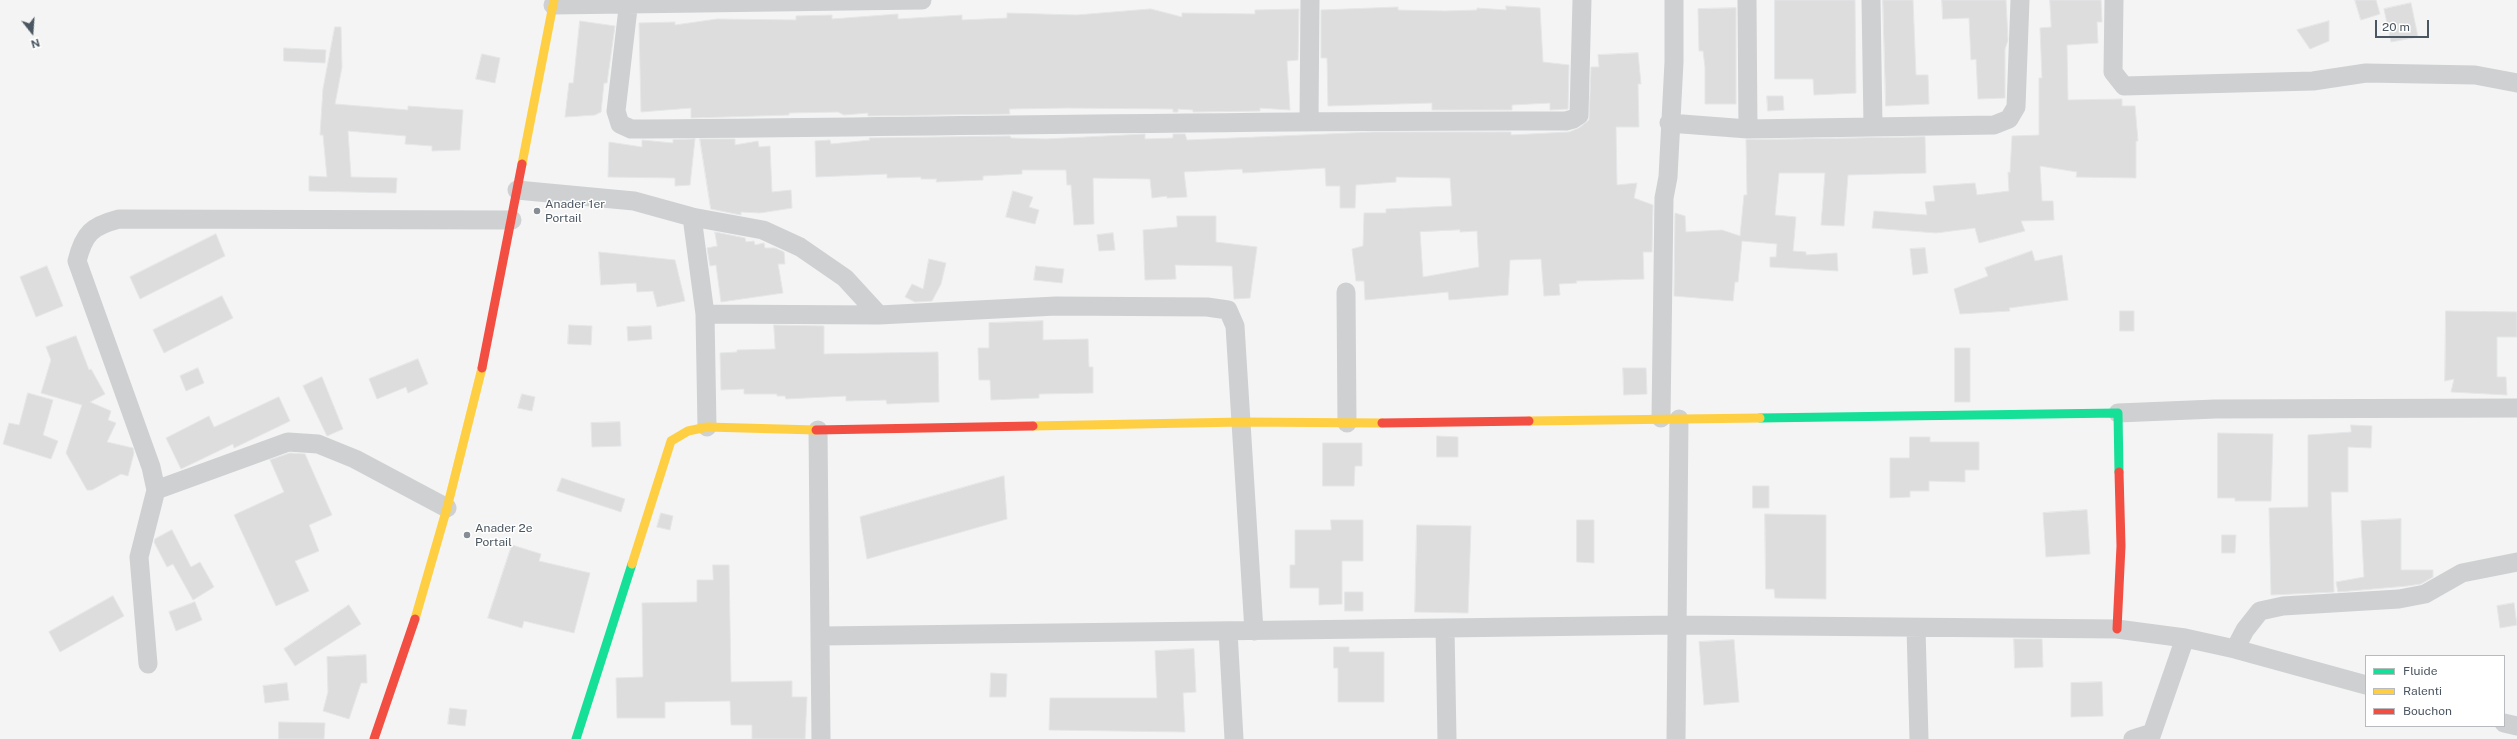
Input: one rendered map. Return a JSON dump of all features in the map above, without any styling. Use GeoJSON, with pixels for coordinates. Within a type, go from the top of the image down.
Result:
{"type":"FeatureCollection","features":[{"type":"Feature","properties":{"kind":"street"},"geometry":{"type":"LineString","coordinates":[[374,739],[415,620],[447,508],[481,376],[553,3],[922,0]]}},
{"type":"Feature","properties":{"kind":"street"},"geometry":{"type":"LineString","coordinates":[[1309,120],[1310,0]]}},
{"type":"Feature","properties":{"kind":"street"},"geometry":{"type":"LineString","coordinates":[[629,3],[616,111],[620,124],[631,129],[923,127],[1309,120],[1573,120],[1579,115],[1582,0]]}},
{"type":"Feature","properties":{"kind":"street"},"geometry":{"type":"LineString","coordinates":[[1661,418],[1664,198],[1668,177],[1669,123],[1674,62],[1674,0]]}},
{"type":"Feature","properties":{"kind":"street"},"geometry":{"type":"LineString","coordinates":[[1747,0],[1748,129]]}},
{"type":"Feature","properties":{"kind":"street"},"geometry":{"type":"LineString","coordinates":[[1871,0],[1873,126]]}},
{"type":"Feature","properties":{"kind":"street"},"geometry":{"type":"LineString","coordinates":[[1669,123],[1748,129],[1873,126],[1994,126],[2009,119],[2016,107],[2020,0]]}},
{"type":"Feature","properties":{"kind":"street"},"geometry":{"type":"LineString","coordinates":[[2114,0],[2113,72],[2124,86],[2313,81],[2366,74],[2474,75],[2517,83]]}},
{"type":"Feature","properties":{"kind":"street"},"geometry":{"type":"LineString","coordinates":[[517,190],[634,201],[692,217],[763,230],[800,247],[845,278],[879,315]]}},
{"type":"Feature","properties":{"kind":"street"},"geometry":{"type":"LineString","coordinates":[[692,217],[704,314],[707,426]]}},
{"type":"Feature","properties":{"kind":"street"},"geometry":{"type":"LineString","coordinates":[[148,664],[139,557],[156,490],[151,467],[77,261],[81,245],[89,232],[102,224],[119,219],[512,220]]}},
{"type":"Feature","properties":{"kind":"street"},"geometry":{"type":"LineString","coordinates":[[1346,292],[1347,423]]}},
{"type":"Feature","properties":{"kind":"street"},"geometry":{"type":"LineString","coordinates":[[704,314],[879,315],[1056,306],[1207,307],[1228,310],[1235,326],[1254,631]]}},
{"type":"Feature","properties":{"kind":"street"},"geometry":{"type":"LineString","coordinates":[[576,739],[671,441],[688,431],[707,426],[818,430],[1242,422],[1347,423],[2118,413],[2223,409],[2517,408]]}},
{"type":"Feature","properties":{"kind":"street"},"geometry":{"type":"LineString","coordinates":[[2117,628],[2121,546],[2118,413]]}},
{"type":"Feature","properties":{"kind":"street"},"geometry":{"type":"LineString","coordinates":[[1676,739],[1679,419]]}},
{"type":"Feature","properties":{"kind":"street"},"geometry":{"type":"LineString","coordinates":[[818,430],[822,636],[821,739]]}},
{"type":"Feature","properties":{"kind":"street"},"geometry":{"type":"LineString","coordinates":[[156,490],[288,442],[318,444],[355,459],[447,508]]}},
{"type":"Feature","properties":{"kind":"street"},"geometry":{"type":"LineString","coordinates":[[2235,649],[2245,630],[2260,611],[2283,606],[2399,599],[2425,594],[2462,573],[2517,562]]}},
{"type":"Feature","properties":{"kind":"street"},"geometry":{"type":"LineString","coordinates":[[822,636],[1677,624],[1916,628],[2117,628],[2185,638],[2235,649],[2365,685]]}},
{"type":"Feature","properties":{"kind":"street"},"geometry":{"type":"LineString","coordinates":[[1445,628],[1447,739]]}},
{"type":"Feature","properties":{"kind":"street"},"geometry":{"type":"LineString","coordinates":[[1916,628],[1920,739]]}},
{"type":"Feature","properties":{"kind":"street"},"geometry":{"type":"LineString","coordinates":[[1228,631],[1234,739]]}},
{"type":"Feature","properties":{"kind":"street"},"geometry":{"type":"LineString","coordinates":[[2133,739],[2151,736],[2185,638]]}},
{"type":"Feature","properties":{"kind":"street"},"geometry":{"type":"LineString","coordinates":[[2505,723],[2517,726]]}},
{"type":"Feature","properties":{"kind":"building"},"geometry":{"type":"Polygon","coordinates":[[[1775,0],[1855,0],[1856,93],[1814,95],[1813,79],[1775,79],[1775,0]]]}},
{"type":"Feature","properties":{"kind":"building"},"geometry":{"type":"Polygon","coordinates":[[[1883,0],[1913,0],[1916,75],[1928,75],[1929,104],[1886,106],[1883,0]]]}},
{"type":"Feature","properties":{"kind":"building"},"geometry":{"type":"Polygon","coordinates":[[[1942,0],[2006,0],[2008,40],[2005,49],[2005,98],[1978,99],[1976,59],[1971,60],[1969,18],[1943,19],[1942,0]]]}},
{"type":"Feature","properties":{"kind":"building"},"geometry":{"type":"Polygon","coordinates":[[[2050,0],[2101,0],[2102,22],[2097,22],[2098,43],[2067,45],[2068,100],[2122,99],[2122,106],[2135,106],[2138,141],[2136,141],[2136,178],[2076,177],[2077,172],[2040,166],[2042,201],[2053,201],[2054,220],[2021,221],[2025,231],[1979,243],[1975,228],[1936,233],[1872,228],[1874,211],[1927,215],[1925,202],[1935,201],[1933,186],[1975,183],[1977,195],[2009,191],[2008,172],[2010,173],[2012,136],[2039,135],[2039,78],[2042,78],[2040,28],[2051,27],[2050,0]]]}},
{"type":"Feature","properties":{"kind":"building"},"geometry":{"type":"Polygon","coordinates":[[[2355,0],[2376,0],[2380,14],[2361,20],[2355,0]]]}},
{"type":"Feature","properties":{"kind":"building"},"geometry":{"type":"Polygon","coordinates":[[[2411,3],[2418,37],[2391,42],[2384,9],[2411,3]]]}},
{"type":"Feature","properties":{"kind":"building"},"geometry":{"type":"Polygon","coordinates":[[[1506,6],[1540,8],[1543,62],[1569,65],[1568,109],[1550,110],[1550,103],[1512,105],[1512,110],[1432,110],[1432,103],[1328,106],[1327,58],[1321,58],[1321,10],[1398,7],[1398,10],[1445,11],[1477,10],[1477,8],[1506,10],[1506,6]]]}},
{"type":"Feature","properties":{"kind":"building"},"geometry":{"type":"Polygon","coordinates":[[[1736,8],[1736,104],[1705,104],[1705,67],[1703,51],[1699,51],[1698,9],[1736,8]]]}},
{"type":"Feature","properties":{"kind":"building"},"geometry":{"type":"Polygon","coordinates":[[[1151,9],[1182,17],[1182,13],[1255,14],[1255,10],[1299,9],[1298,60],[1287,61],[1290,110],[1260,108],[1260,111],[1193,112],[1193,110],[1178,109],[1178,112],[1173,112],[1173,109],[1067,108],[1009,109],[1010,114],[868,116],[868,113],[844,115],[838,112],[691,118],[691,108],[641,112],[639,23],[675,22],[675,25],[717,19],[796,20],[796,16],[832,15],[832,19],[898,14],[898,19],[962,15],[962,20],[1007,18],[1007,13],[1076,15],[1151,9]]]}},
{"type":"Feature","properties":{"kind":"building"},"geometry":{"type":"Polygon","coordinates":[[[580,21],[615,26],[607,83],[604,83],[601,112],[595,115],[565,117],[569,83],[573,83],[580,21]]]}},
{"type":"Feature","properties":{"kind":"building"},"geometry":{"type":"Polygon","coordinates":[[[2329,21],[2329,41],[2310,49],[2297,30],[2329,21]]]}},
{"type":"Feature","properties":{"kind":"building"},"geometry":{"type":"Polygon","coordinates":[[[335,27],[341,27],[342,67],[335,104],[408,110],[408,106],[463,110],[460,150],[432,151],[432,146],[405,144],[406,136],[348,131],[351,177],[397,178],[396,193],[309,191],[309,176],[327,177],[323,135],[320,135],[323,89],[335,27]]]}},
{"type":"Feature","properties":{"kind":"building"},"geometry":{"type":"Polygon","coordinates":[[[284,48],[326,50],[325,63],[284,61],[284,48]]]}},
{"type":"Feature","properties":{"kind":"building"},"geometry":{"type":"Polygon","coordinates":[[[1638,53],[1641,84],[1638,84],[1639,127],[1616,127],[1617,185],[1637,183],[1634,198],[1653,205],[1652,252],[1643,252],[1644,279],[1576,281],[1577,283],[1559,284],[1560,295],[1544,296],[1541,259],[1510,260],[1508,295],[1449,300],[1448,292],[1365,300],[1364,281],[1356,281],[1352,249],[1363,246],[1364,213],[1386,213],[1386,209],[1452,206],[1450,178],[1396,177],[1396,182],[1356,185],[1355,208],[1340,208],[1340,186],[1326,186],[1325,168],[1243,173],[1242,169],[1184,172],[1187,197],[1167,198],[1167,196],[1152,198],[1150,179],[1093,178],[1094,224],[1074,225],[1071,185],[1067,185],[1066,170],[1022,170],[1022,174],[983,176],[983,180],[936,182],[937,179],[921,179],[921,177],[887,178],[887,174],[816,177],[815,141],[830,140],[831,144],[870,140],[869,138],[1010,136],[1011,138],[1046,139],[1145,134],[1145,139],[1173,138],[1173,134],[1185,134],[1187,140],[1374,132],[1511,132],[1511,135],[1569,132],[1579,128],[1589,120],[1591,67],[1599,67],[1598,55],[1638,53]],[[1460,230],[1420,232],[1423,277],[1479,267],[1477,231],[1460,232],[1460,230]]]}},
{"type":"Feature","properties":{"kind":"building"},"geometry":{"type":"Polygon","coordinates":[[[482,54],[500,58],[495,83],[476,79],[482,54]]]}},
{"type":"Feature","properties":{"kind":"building"},"geometry":{"type":"Polygon","coordinates":[[[1767,96],[1783,96],[1784,110],[1768,111],[1767,96]]]}},
{"type":"Feature","properties":{"kind":"building"},"geometry":{"type":"Polygon","coordinates":[[[1925,137],[1926,173],[1848,175],[1844,226],[1821,225],[1825,173],[1779,173],[1775,215],[1796,217],[1793,251],[1806,252],[1806,255],[1837,253],[1838,271],[1770,267],[1770,257],[1776,257],[1777,244],[1742,241],[1738,282],[1735,282],[1733,301],[1674,296],[1675,213],[1685,216],[1686,232],[1722,230],[1740,236],[1744,195],[1747,195],[1746,140],[1925,137]]]}},
{"type":"Feature","properties":{"kind":"building"},"geometry":{"type":"Polygon","coordinates":[[[695,139],[690,185],[675,186],[675,178],[608,177],[609,142],[642,147],[642,140],[673,143],[673,140],[695,139]]]}},
{"type":"Feature","properties":{"kind":"building"},"geometry":{"type":"Polygon","coordinates":[[[700,139],[735,139],[735,145],[758,141],[759,147],[770,146],[772,192],[791,190],[792,208],[760,213],[741,212],[741,215],[711,209],[700,139]]]}},
{"type":"Feature","properties":{"kind":"building"},"geometry":{"type":"Polygon","coordinates":[[[1013,191],[1033,197],[1029,207],[1039,210],[1035,224],[1006,217],[1013,191]]]}},
{"type":"Feature","properties":{"kind":"building"},"geometry":{"type":"Polygon","coordinates":[[[1177,216],[1216,216],[1216,242],[1257,247],[1250,298],[1234,299],[1232,266],[1175,265],[1176,279],[1145,280],[1143,230],[1177,227],[1177,216]]]}},
{"type":"Feature","properties":{"kind":"building"},"geometry":{"type":"Polygon","coordinates":[[[715,232],[745,238],[746,242],[754,241],[755,245],[764,243],[765,248],[775,248],[784,252],[785,264],[778,264],[783,293],[721,302],[716,265],[710,266],[707,248],[717,246],[715,232]]]}},
{"type":"Feature","properties":{"kind":"building"},"geometry":{"type":"Polygon","coordinates":[[[1113,233],[1115,250],[1099,251],[1097,235],[1113,233]]]}},
{"type":"Feature","properties":{"kind":"building"},"geometry":{"type":"Polygon","coordinates":[[[216,234],[225,256],[140,299],[130,277],[216,234]]]}},
{"type":"Feature","properties":{"kind":"building"},"geometry":{"type":"Polygon","coordinates":[[[1925,248],[1928,273],[1913,275],[1910,249],[1925,248]]]}},
{"type":"Feature","properties":{"kind":"building"},"geometry":{"type":"Polygon","coordinates":[[[2032,251],[2035,261],[2062,255],[2068,300],[2009,308],[2010,311],[1960,314],[1954,289],[1988,276],[1985,268],[2032,251]]]}},
{"type":"Feature","properties":{"kind":"building"},"geometry":{"type":"Polygon","coordinates":[[[599,252],[675,260],[685,301],[657,307],[653,291],[637,292],[636,283],[601,285],[599,252]]]}},
{"type":"Feature","properties":{"kind":"building"},"geometry":{"type":"Polygon","coordinates":[[[929,259],[946,263],[941,284],[932,301],[915,302],[905,297],[912,284],[923,289],[929,259]]]}},
{"type":"Feature","properties":{"kind":"building"},"geometry":{"type":"Polygon","coordinates":[[[47,266],[63,306],[36,317],[20,277],[47,266]]]}},
{"type":"Feature","properties":{"kind":"building"},"geometry":{"type":"Polygon","coordinates":[[[1036,266],[1064,269],[1062,283],[1034,280],[1036,266]]]}},
{"type":"Feature","properties":{"kind":"building"},"geometry":{"type":"Polygon","coordinates":[[[222,296],[233,318],[164,353],[153,330],[222,296]]]}},
{"type":"Feature","properties":{"kind":"building"},"geometry":{"type":"Polygon","coordinates":[[[2120,311],[2134,311],[2134,331],[2120,331],[2120,311]]]}},
{"type":"Feature","properties":{"kind":"building"},"geometry":{"type":"Polygon","coordinates":[[[2446,311],[2517,312],[2517,337],[2497,337],[2497,377],[2506,377],[2507,395],[2451,392],[2454,379],[2445,381],[2446,311]]]}},
{"type":"Feature","properties":{"kind":"building"},"geometry":{"type":"Polygon","coordinates":[[[1043,321],[1043,340],[1088,339],[1089,367],[1093,367],[1093,393],[1039,394],[1039,398],[991,400],[990,380],[979,380],[978,348],[989,348],[989,323],[1043,321]]]}},
{"type":"Feature","properties":{"kind":"building"},"geometry":{"type":"Polygon","coordinates":[[[569,325],[592,326],[591,345],[568,344],[569,325]]]}},
{"type":"Feature","properties":{"kind":"building"},"geometry":{"type":"Polygon","coordinates":[[[774,325],[824,326],[824,354],[938,352],[939,402],[887,404],[886,400],[846,401],[846,396],[786,399],[785,396],[777,396],[777,394],[744,394],[744,389],[721,390],[720,353],[737,352],[737,350],[775,349],[774,325]]]}},
{"type":"Feature","properties":{"kind":"building"},"geometry":{"type":"Polygon","coordinates":[[[651,326],[652,339],[628,341],[627,327],[651,326]]]}},
{"type":"Feature","properties":{"kind":"building"},"geometry":{"type":"Polygon","coordinates":[[[76,336],[89,370],[91,369],[105,394],[90,402],[111,411],[108,420],[116,423],[107,442],[133,448],[134,453],[128,476],[121,474],[92,490],[87,490],[66,453],[82,405],[41,393],[51,360],[46,347],[76,336]]]}},
{"type":"Feature","properties":{"kind":"building"},"geometry":{"type":"Polygon","coordinates":[[[1955,348],[1970,348],[1970,402],[1955,402],[1955,348]]]}},
{"type":"Feature","properties":{"kind":"building"},"geometry":{"type":"Polygon","coordinates":[[[418,359],[428,384],[408,393],[406,387],[377,399],[369,379],[418,359]]]}},
{"type":"Feature","properties":{"kind":"building"},"geometry":{"type":"Polygon","coordinates":[[[198,368],[204,383],[186,391],[180,376],[198,368]]]}},
{"type":"Feature","properties":{"kind":"building"},"geometry":{"type":"Polygon","coordinates":[[[1623,368],[1646,368],[1647,394],[1624,395],[1623,368]]]}},
{"type":"Feature","properties":{"kind":"building"},"geometry":{"type":"Polygon","coordinates":[[[322,377],[343,429],[327,436],[303,386],[322,377]]]}},
{"type":"Feature","properties":{"kind":"building"},"geometry":{"type":"Polygon","coordinates":[[[28,393],[53,400],[43,435],[58,441],[51,459],[3,444],[9,423],[19,425],[28,393]]]}},
{"type":"Feature","properties":{"kind":"building"},"geometry":{"type":"Polygon","coordinates":[[[522,394],[535,397],[532,411],[518,408],[522,394]]]}},
{"type":"Feature","properties":{"kind":"building"},"geometry":{"type":"Polygon","coordinates":[[[279,397],[290,421],[234,448],[233,444],[181,469],[166,438],[209,416],[214,427],[279,397]]]}},
{"type":"Feature","properties":{"kind":"building"},"geometry":{"type":"Polygon","coordinates":[[[620,422],[621,446],[592,447],[591,423],[620,422]]]}},
{"type":"Feature","properties":{"kind":"building"},"geometry":{"type":"Polygon","coordinates":[[[2351,425],[2372,426],[2371,448],[2348,447],[2348,492],[2331,492],[2334,592],[2271,595],[2269,508],[2308,507],[2308,435],[2351,432],[2351,425]]]}},
{"type":"Feature","properties":{"kind":"building"},"geometry":{"type":"Polygon","coordinates":[[[2218,433],[2273,434],[2271,501],[2235,501],[2235,498],[2218,498],[2218,433]]]}},
{"type":"Feature","properties":{"kind":"building"},"geometry":{"type":"Polygon","coordinates":[[[1437,436],[1458,437],[1458,457],[1437,457],[1437,436]]]}},
{"type":"Feature","properties":{"kind":"building"},"geometry":{"type":"Polygon","coordinates":[[[1910,437],[1930,437],[1930,442],[1979,442],[1979,470],[1965,470],[1965,482],[1929,481],[1929,491],[1910,491],[1910,497],[1890,498],[1890,458],[1909,458],[1910,437]]]}},
{"type":"Feature","properties":{"kind":"building"},"geometry":{"type":"Polygon","coordinates":[[[1323,443],[1362,443],[1362,466],[1355,466],[1354,486],[1323,486],[1323,443]]]}},
{"type":"Feature","properties":{"kind":"building"},"geometry":{"type":"Polygon","coordinates":[[[290,453],[305,454],[332,515],[309,525],[319,551],[295,561],[309,591],[276,606],[234,515],[284,492],[270,460],[290,453]]]}},
{"type":"Feature","properties":{"kind":"building"},"geometry":{"type":"Polygon","coordinates":[[[1004,476],[1007,519],[867,559],[860,517],[1004,476]]]}},
{"type":"Feature","properties":{"kind":"building"},"geometry":{"type":"Polygon","coordinates":[[[562,478],[625,499],[621,512],[557,491],[562,478]]]}},
{"type":"Feature","properties":{"kind":"building"},"geometry":{"type":"Polygon","coordinates":[[[1753,486],[1769,486],[1769,508],[1753,508],[1753,486]]]}},
{"type":"Feature","properties":{"kind":"building"},"geometry":{"type":"Polygon","coordinates":[[[2087,510],[2090,554],[2046,557],[2043,513],[2087,510]]]}},
{"type":"Feature","properties":{"kind":"building"},"geometry":{"type":"Polygon","coordinates":[[[661,513],[673,516],[670,530],[657,527],[661,513]]]}},
{"type":"Feature","properties":{"kind":"building"},"geometry":{"type":"Polygon","coordinates":[[[1765,514],[1826,515],[1826,599],[1775,598],[1774,589],[1766,589],[1765,514]]]}},
{"type":"Feature","properties":{"kind":"building"},"geometry":{"type":"Polygon","coordinates":[[[2401,519],[2401,570],[2433,570],[2433,577],[2421,584],[2338,592],[2336,582],[2364,577],[2361,521],[2401,519]]]}},
{"type":"Feature","properties":{"kind":"building"},"geometry":{"type":"Polygon","coordinates":[[[1331,520],[1363,520],[1363,561],[1342,561],[1342,604],[1319,605],[1319,588],[1290,588],[1290,565],[1295,565],[1295,530],[1331,530],[1331,520]]]}},
{"type":"Feature","properties":{"kind":"building"},"geometry":{"type":"Polygon","coordinates":[[[1577,520],[1594,520],[1594,563],[1577,562],[1577,520]]]}},
{"type":"Feature","properties":{"kind":"building"},"geometry":{"type":"Polygon","coordinates":[[[1417,525],[1471,526],[1468,613],[1415,612],[1417,525]]]}},
{"type":"Feature","properties":{"kind":"building"},"geometry":{"type":"Polygon","coordinates":[[[172,530],[191,567],[200,562],[214,587],[193,600],[173,564],[167,567],[154,542],[155,539],[172,530]]]}},
{"type":"Feature","properties":{"kind":"building"},"geometry":{"type":"Polygon","coordinates":[[[2222,535],[2236,535],[2235,553],[2222,553],[2222,535]]]}},
{"type":"Feature","properties":{"kind":"building"},"geometry":{"type":"Polygon","coordinates":[[[512,545],[541,554],[539,561],[590,573],[574,633],[524,621],[522,628],[488,618],[512,545]]]}},
{"type":"Feature","properties":{"kind":"building"},"geometry":{"type":"Polygon","coordinates":[[[713,565],[729,565],[731,682],[792,681],[792,697],[807,697],[805,739],[752,739],[752,725],[731,725],[730,701],[665,702],[665,718],[617,718],[616,678],[643,677],[642,603],[697,602],[697,580],[713,580],[713,565]]]}},
{"type":"Feature","properties":{"kind":"building"},"geometry":{"type":"Polygon","coordinates":[[[1345,592],[1363,592],[1363,611],[1345,611],[1345,592]]]}},
{"type":"Feature","properties":{"kind":"building"},"geometry":{"type":"Polygon","coordinates":[[[113,596],[124,616],[60,652],[49,632],[113,596]]]}},
{"type":"Feature","properties":{"kind":"building"},"geometry":{"type":"Polygon","coordinates":[[[195,602],[202,620],[176,631],[169,612],[195,602]]]}},
{"type":"Feature","properties":{"kind":"building"},"geometry":{"type":"Polygon","coordinates":[[[2514,603],[2517,625],[2500,628],[2497,606],[2514,603]]]}},
{"type":"Feature","properties":{"kind":"building"},"geometry":{"type":"Polygon","coordinates":[[[349,605],[361,624],[295,666],[284,649],[349,605]]]}},
{"type":"Feature","properties":{"kind":"building"},"geometry":{"type":"Polygon","coordinates":[[[2014,639],[2042,639],[2043,667],[2015,668],[2014,639]]]}},
{"type":"Feature","properties":{"kind":"building"},"geometry":{"type":"Polygon","coordinates":[[[1734,640],[1739,702],[1704,705],[1699,642],[1734,640]]]}},
{"type":"Feature","properties":{"kind":"building"},"geometry":{"type":"Polygon","coordinates":[[[1334,647],[1349,647],[1349,652],[1384,652],[1384,702],[1338,702],[1338,668],[1334,668],[1334,647]]]}},
{"type":"Feature","properties":{"kind":"building"},"geometry":{"type":"Polygon","coordinates":[[[1194,649],[1196,692],[1183,693],[1185,732],[1049,730],[1050,698],[1157,698],[1155,651],[1194,649]]]}},
{"type":"Feature","properties":{"kind":"building"},"geometry":{"type":"Polygon","coordinates":[[[366,655],[367,683],[361,683],[349,719],[323,711],[328,692],[327,657],[366,655]]]}},
{"type":"Feature","properties":{"kind":"building"},"geometry":{"type":"Polygon","coordinates":[[[991,673],[1007,674],[1006,697],[990,697],[991,673]]]}},
{"type":"Feature","properties":{"kind":"building"},"geometry":{"type":"Polygon","coordinates":[[[2102,682],[2103,716],[2071,717],[2071,683],[2102,682]]]}},
{"type":"Feature","properties":{"kind":"building"},"geometry":{"type":"Polygon","coordinates":[[[287,683],[289,700],[265,703],[263,686],[287,683]]]}},
{"type":"Feature","properties":{"kind":"building"},"geometry":{"type":"Polygon","coordinates":[[[450,708],[467,710],[465,726],[448,724],[450,708]]]}},
{"type":"Feature","properties":{"kind":"building"},"geometry":{"type":"Polygon","coordinates":[[[279,722],[325,723],[324,739],[279,739],[279,722]]]}},
{"type":"Feature","properties":{"kind":"traffic: fast"},"geometry":{"type":"LineString","coordinates":[[1760,418],[2118,413],[2119,472]]}},
{"type":"Feature","properties":{"kind":"traffic: fast"},"geometry":{"type":"LineString","coordinates":[[576,739],[632,564]]}},
{"type":"Feature","properties":{"kind":"traffic: slow"},"geometry":{"type":"LineString","coordinates":[[522,164],[554,0]]}},
{"type":"Feature","properties":{"kind":"traffic: slow"},"geometry":{"type":"LineString","coordinates":[[415,619],[447,508],[482,368]]}},
{"type":"Feature","properties":{"kind":"traffic: slow"},"geometry":{"type":"LineString","coordinates":[[1529,421],[1760,418]]}},
{"type":"Feature","properties":{"kind":"traffic: slow"},"geometry":{"type":"LineString","coordinates":[[1033,426],[1242,422],[1382,423]]}},
{"type":"Feature","properties":{"kind":"traffic: slow"},"geometry":{"type":"LineString","coordinates":[[632,564],[671,441],[688,431],[707,427],[816,430]]}},
{"type":"Feature","properties":{"kind":"traffic: jam"},"geometry":{"type":"LineString","coordinates":[[482,368],[522,164]]}},
{"type":"Feature","properties":{"kind":"traffic: jam"},"geometry":{"type":"LineString","coordinates":[[1382,423],[1529,421]]}},
{"type":"Feature","properties":{"kind":"traffic: jam"},"geometry":{"type":"LineString","coordinates":[[816,430],[1033,426]]}},
{"type":"Feature","properties":{"kind":"traffic: jam"},"geometry":{"type":"LineString","coordinates":[[2117,629],[2121,546],[2119,472]]}},
{"type":"Feature","properties":{"kind":"traffic: jam"},"geometry":{"type":"LineString","coordinates":[[374,739],[415,619]]}},
{"type":"Feature","properties":{"kind":"place","name":"Anader 1er Portail"},"geometry":{"type":"Point","coordinates":[537,211]}},
{"type":"Feature","properties":{"kind":"place","name":"Anader 2e Portail"},"geometry":{"type":"Point","coordinates":[467,535]}}]}
